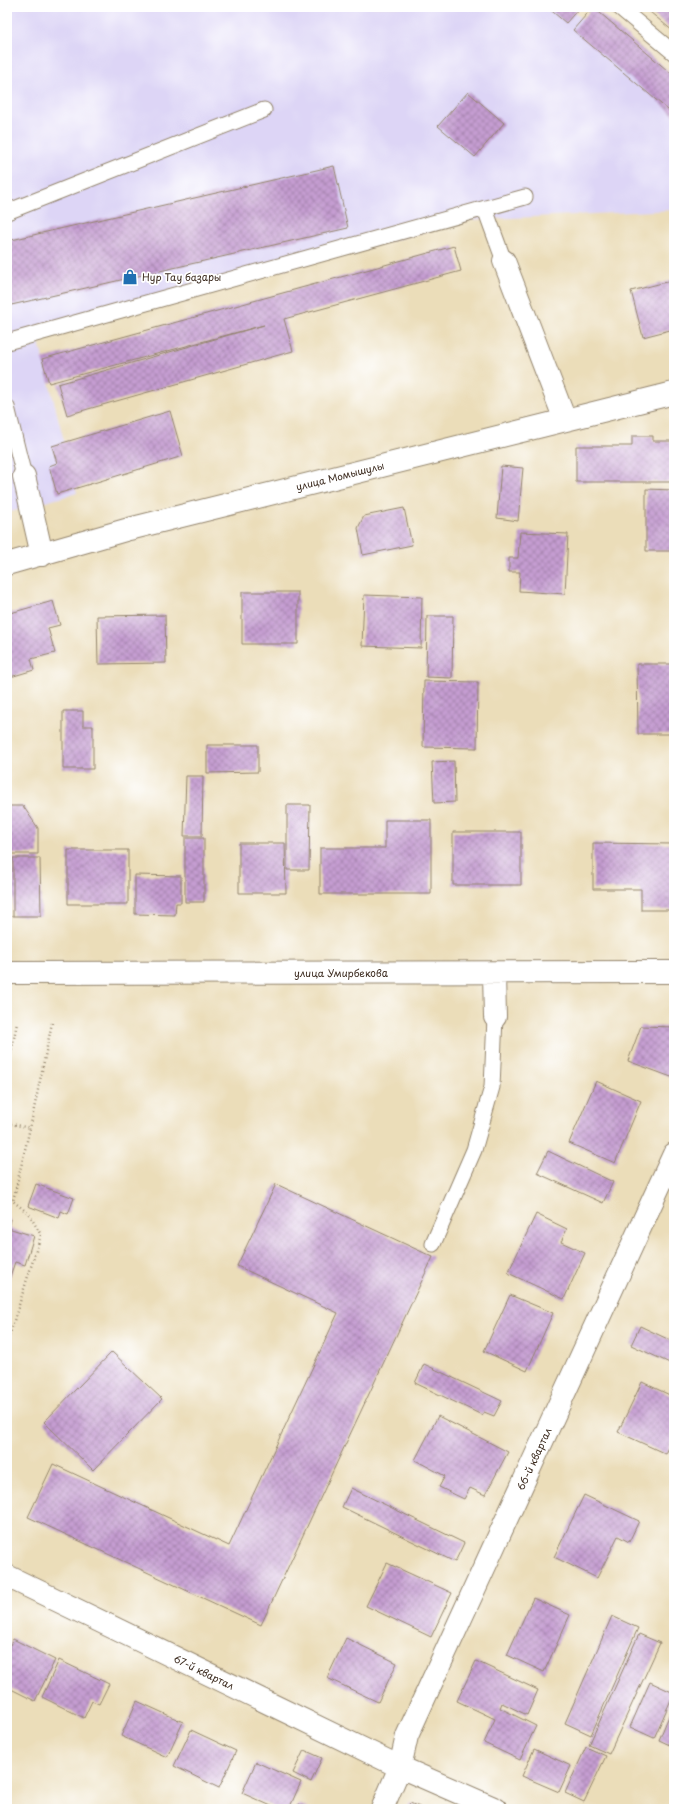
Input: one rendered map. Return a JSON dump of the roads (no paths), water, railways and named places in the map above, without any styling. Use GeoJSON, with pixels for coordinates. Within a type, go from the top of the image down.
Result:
{"type":"FeatureCollection","features":[{"type":"Feature","properties":{"kind":"street"},"geometry":{"type":"LineString","coordinates":[[504,261],[565,420]]}},
{"type":"Feature","properties":{"kind":"street","name":"улица Момышулы"},"geometry":{"type":"LineString","coordinates":[[7,564],[136,527],[674,393]]}},
{"type":"Feature","properties":{"kind":"street"},"geometry":{"type":"LineString","coordinates":[[24,476],[42,555]]}},
{"type":"Feature","properties":{"kind":"street","name":"улица Умирбекова"},"geometry":{"type":"LineString","coordinates":[[7,973],[674,972]]}},
{"type":"Feature","properties":{"kind":"street"},"geometry":{"type":"LineString","coordinates":[[494,973],[495,1017]]}},
{"type":"Feature","properties":{"kind":"street","name":"66-й квартал"},"geometry":{"type":"LineString","coordinates":[[400,1767],[407,1736],[674,1154]]}},
{"type":"Feature","properties":{"kind":"street","name":"67-й квартал"},"geometry":{"type":"LineString","coordinates":[[7,1576],[400,1767],[496,1809]]}},
{"type":"Feature","properties":{"kind":"street"},"geometry":{"type":"LineString","coordinates":[[382,1809],[400,1767]]}},
{"type":"Feature","properties":{"kind":"lane"},"geometry":{"type":"LineString","coordinates":[[619,7],[674,53]]}},
{"type":"Feature","properties":{"kind":"lane"},"geometry":{"type":"LineString","coordinates":[[7,212],[264,110]]}},
{"type":"Feature","properties":{"kind":"lane"},"geometry":{"type":"LineString","coordinates":[[7,342],[524,197]]}},
{"type":"Feature","properties":{"kind":"lane"},"geometry":{"type":"LineString","coordinates":[[485,209],[504,261]]}},
{"type":"Feature","properties":{"kind":"lane"},"geometry":{"type":"LineString","coordinates":[[7,407],[12,448],[24,476]]}},
{"type":"Feature","properties":{"kind":"lane"},"geometry":{"type":"LineString","coordinates":[[433,1244],[474,1150],[492,1087],[495,1017]]}},
{"type":"Feature","properties":{"kind":"place","name":"Нур Тау базары"},"geometry":{"type":"Point","coordinates":[130,277]}}]}
